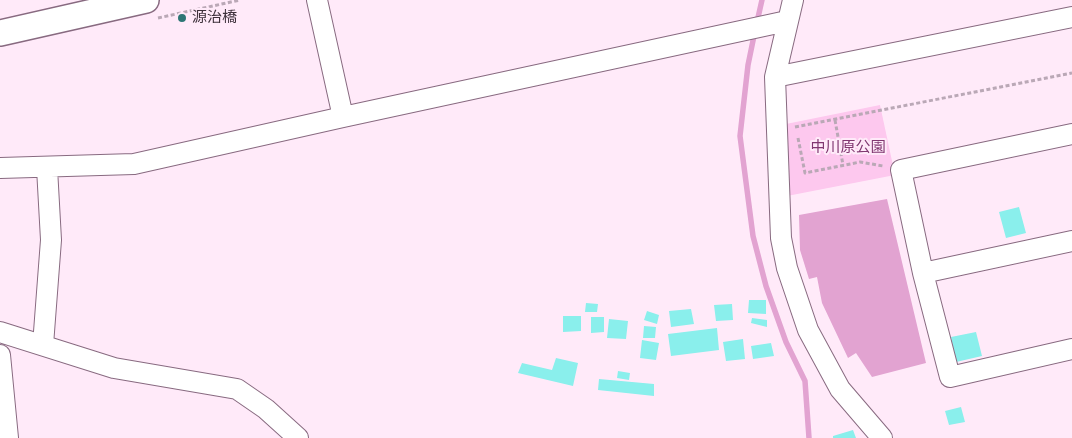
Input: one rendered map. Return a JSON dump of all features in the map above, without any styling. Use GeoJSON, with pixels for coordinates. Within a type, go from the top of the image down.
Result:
{"type":"FeatureCollection","features":[{"type":"Feature","properties":{"kind":"street"},"geometry":{"type":"LineString","coordinates":[[0,32],[146,0]]}},
{"type":"Feature","properties":{"kind":"street"},"geometry":{"type":"LineString","coordinates":[[317,0],[343,117]]}},
{"type":"Feature","properties":{"kind":"street"},"geometry":{"type":"LineString","coordinates":[[793,0],[775,77],[781,238],[787,268],[808,330],[840,389],[882,438]]}},
{"type":"Feature","properties":{"kind":"street"},"geometry":{"type":"LineString","coordinates":[[775,77],[1072,17]]}},
{"type":"Feature","properties":{"kind":"street"},"geometry":{"type":"LineString","coordinates":[[0,168],[134,164],[787,21]]}},
{"type":"Feature","properties":{"kind":"street"},"geometry":{"type":"LineString","coordinates":[[1072,134],[901,170],[923,273],[950,377],[1072,349]]}},
{"type":"Feature","properties":{"kind":"street"},"geometry":{"type":"LineString","coordinates":[[43,345],[51,240],[47,168]]}},
{"type":"Feature","properties":{"kind":"street"},"geometry":{"type":"LineString","coordinates":[[923,273],[1072,241]]}},
{"type":"Feature","properties":{"kind":"street"},"geometry":{"type":"LineString","coordinates":[[0,332],[114,368],[237,389],[266,409],[298,438]]}},
{"type":"Feature","properties":{"kind":"street"},"geometry":{"type":"LineString","coordinates":[[0,355],[8,438]]}},
{"type":"Feature","properties":{"kind":"path"},"geometry":{"type":"LineString","coordinates":[[776,131],[1072,73]]}},
{"type":"Feature","properties":{"kind":"path"},"geometry":{"type":"LineString","coordinates":[[835,120],[843,166]]}},
{"type":"Feature","properties":{"kind":"path"},"geometry":{"type":"LineString","coordinates":[[796,127],[805,173],[860,162],[901,170]]}},
{"type":"Feature","properties":{"kind":"green space","name":"中川原公園"},"geometry":{"type":"Polygon","coordinates":[[[880,105],[895,175],[787,196],[786,124],[880,105]]]}},
{"type":"Feature","properties":{"kind":"shaded area"},"geometry":{"type":"Polygon","coordinates":[[[887,199],[926,363],[872,377],[856,353],[848,358],[822,303],[817,277],[809,279],[800,250],[799,215],[887,199]]]}},
{"type":"Feature","properties":{"kind":"building"},"geometry":{"type":"Polygon","coordinates":[[[1019,207],[1026,233],[1006,238],[999,212],[1019,207]]]}},
{"type":"Feature","properties":{"kind":"building"},"geometry":{"type":"Polygon","coordinates":[[[749,300],[766,300],[766,314],[748,313],[749,300]]]}},
{"type":"Feature","properties":{"kind":"building"},"geometry":{"type":"Polygon","coordinates":[[[586,303],[598,304],[597,312],[585,312],[586,303]]]}},
{"type":"Feature","properties":{"kind":"building"},"geometry":{"type":"Polygon","coordinates":[[[732,304],[733,320],[716,321],[714,305],[732,304]]]}},
{"type":"Feature","properties":{"kind":"building"},"geometry":{"type":"Polygon","coordinates":[[[691,309],[694,324],[671,327],[669,311],[691,309]]]}},
{"type":"Feature","properties":{"kind":"building"},"geometry":{"type":"Polygon","coordinates":[[[647,311],[659,315],[657,324],[644,320],[647,311]]]}},
{"type":"Feature","properties":{"kind":"building"},"geometry":{"type":"Polygon","coordinates":[[[563,316],[581,316],[581,331],[563,332],[563,316]]]}},
{"type":"Feature","properties":{"kind":"building"},"geometry":{"type":"Polygon","coordinates":[[[591,317],[604,317],[604,332],[591,333],[591,317]]]}},
{"type":"Feature","properties":{"kind":"building"},"geometry":{"type":"Polygon","coordinates":[[[752,318],[767,320],[767,327],[751,323],[752,318]]]}},
{"type":"Feature","properties":{"kind":"building"},"geometry":{"type":"Polygon","coordinates":[[[609,319],[628,321],[626,339],[607,338],[609,319]]]}},
{"type":"Feature","properties":{"kind":"building"},"geometry":{"type":"Polygon","coordinates":[[[644,326],[656,327],[655,338],[643,338],[644,326]]]}},
{"type":"Feature","properties":{"kind":"building"},"geometry":{"type":"Polygon","coordinates":[[[717,328],[719,350],[671,356],[668,334],[717,328]]]}},
{"type":"Feature","properties":{"kind":"building"},"geometry":{"type":"Polygon","coordinates":[[[976,332],[982,356],[956,362],[951,337],[976,332]]]}},
{"type":"Feature","properties":{"kind":"building"},"geometry":{"type":"Polygon","coordinates":[[[743,339],[745,359],[726,361],[723,342],[743,339]]]}},
{"type":"Feature","properties":{"kind":"building"},"geometry":{"type":"Polygon","coordinates":[[[642,340],[659,343],[656,360],[640,358],[642,340]]]}},
{"type":"Feature","properties":{"kind":"building"},"geometry":{"type":"Polygon","coordinates":[[[771,343],[774,356],[753,359],[751,346],[771,343]]]}},
{"type":"Feature","properties":{"kind":"building"},"geometry":{"type":"Polygon","coordinates":[[[556,358],[578,363],[573,386],[518,373],[522,363],[552,370],[556,358]]]}},
{"type":"Feature","properties":{"kind":"building"},"geometry":{"type":"Polygon","coordinates":[[[618,371],[630,373],[629,380],[617,378],[618,371]]]}},
{"type":"Feature","properties":{"kind":"building"},"geometry":{"type":"Polygon","coordinates":[[[599,379],[654,384],[654,396],[598,390],[599,379]]]}},
{"type":"Feature","properties":{"kind":"building"},"geometry":{"type":"Polygon","coordinates":[[[961,407],[965,422],[949,425],[945,411],[961,407]]]}},
{"type":"Feature","properties":{"kind":"building"},"geometry":{"type":"Polygon","coordinates":[[[853,430],[856,438],[833,438],[833,436],[853,430]]]}},
{"type":"Feature","properties":{"kind":"waterway"},"geometry":{"type":"LineString","coordinates":[[757,22],[762,0]]}},
{"type":"Feature","properties":{"kind":"waterway"},"geometry":{"type":"LineString","coordinates":[[755,31],[748,65],[740,136],[753,236],[766,286],[786,342],[805,381],[809,438]]}},
{"type":"Feature","properties":{"kind":"place","name":"源治橋"},"geometry":{"type":"Point","coordinates":[182,18]}}]}
